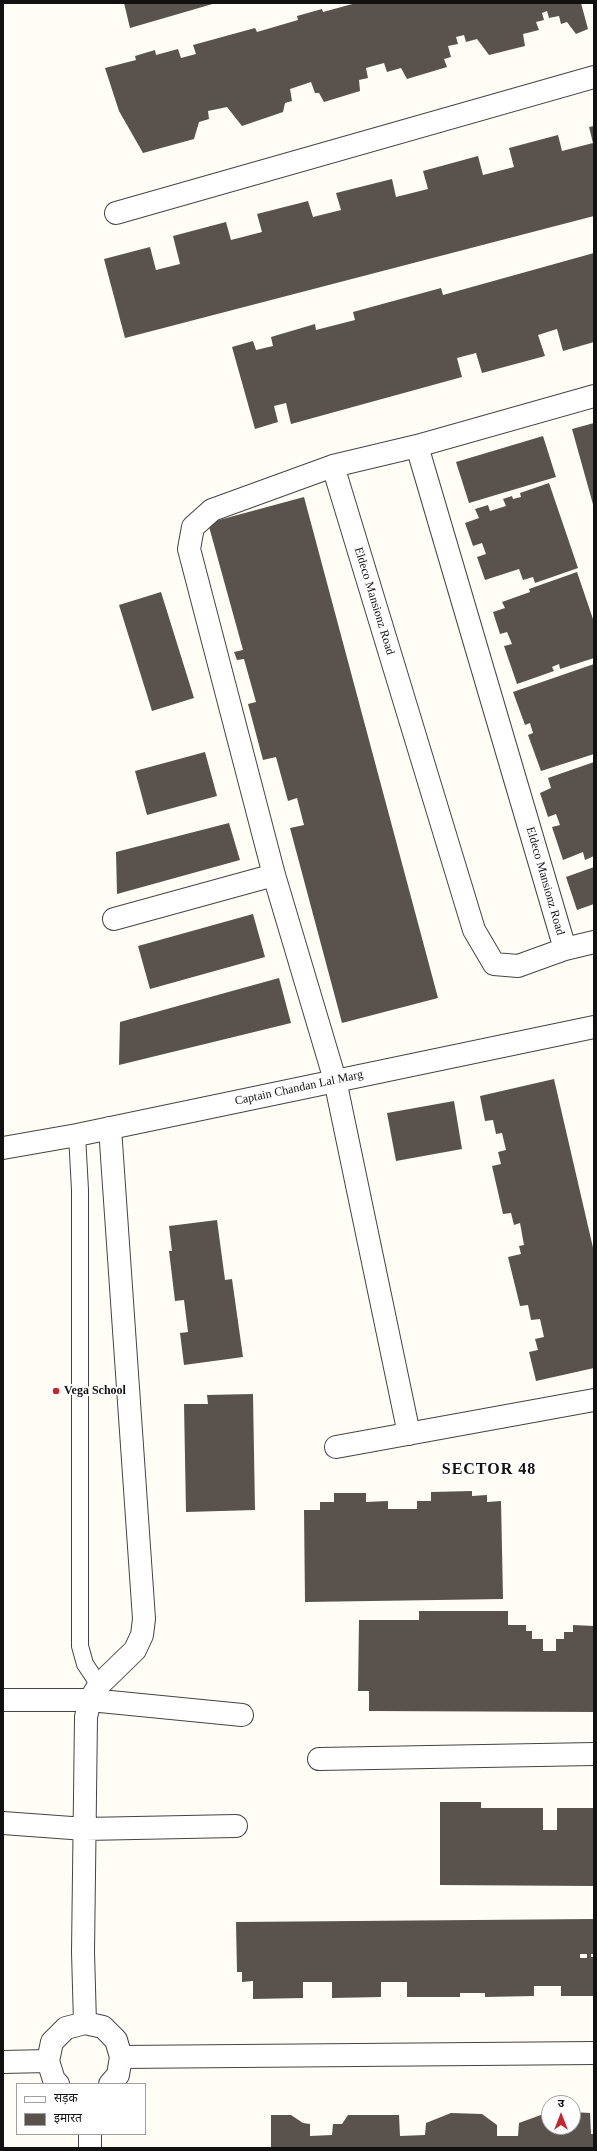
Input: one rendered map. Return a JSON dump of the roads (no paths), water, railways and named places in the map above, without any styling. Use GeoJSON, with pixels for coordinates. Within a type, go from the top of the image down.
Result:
{"type":"FeatureCollection","features":[{"type":"Feature","properties":{"kind":"street"},"geometry":{"type":"LineString","coordinates":[[116,213],[594,77]]}},
{"type":"Feature","properties":{"kind":"street"},"geometry":{"type":"LineString","coordinates":[[409,1434],[335,1080],[274,875],[189,549],[193,527],[212,510],[333,466],[417,446],[594,396]]}},
{"type":"Feature","properties":{"kind":"street","name":"Eldeco Mansionz Road"},"geometry":{"type":"LineString","coordinates":[[333,466],[474,930],[494,964],[518,966],[565,949],[417,446]]}},
{"type":"Feature","properties":{"kind":"street"},"geometry":{"type":"LineString","coordinates":[[114,919],[274,875]]}},
{"type":"Feature","properties":{"kind":"street"},"geometry":{"type":"LineString","coordinates":[[565,949],[594,942]]}},
{"type":"Feature","properties":{"kind":"street","name":"Captain Chandan Lal Marg"},"geometry":{"type":"LineString","coordinates":[[3,1148],[77,1135],[594,1027]]}},
{"type":"Feature","properties":{"kind":"street"},"geometry":{"type":"LineString","coordinates":[[85,2023],[83,1952],[86,1717],[94,1692],[135,1650],[142,1635],[144,1619],[110,1128]]}},
{"type":"Feature","properties":{"kind":"street"},"geometry":{"type":"LineString","coordinates":[[336,1447],[594,1400]]}},
{"type":"Feature","properties":{"kind":"street"},"geometry":{"type":"LineString","coordinates":[[3,1700],[94,1692],[242,1715]]}},
{"type":"Feature","properties":{"kind":"street"},"geometry":{"type":"LineString","coordinates":[[319,1759],[594,1754]]}},
{"type":"Feature","properties":{"kind":"street"},"geometry":{"type":"LineString","coordinates":[[3,1823],[85,1829],[236,1826]]}},
{"type":"Feature","properties":{"kind":"street"},"geometry":{"type":"LineString","coordinates":[[57,2083],[54,2080],[48,2061],[52,2042],[66,2028],[85,2023],[103,2027],[116,2040],[121,2057],[118,2075],[111,2083]]}},
{"type":"Feature","properties":{"kind":"street"},"geometry":{"type":"LineString","coordinates":[[121,2057],[594,2053]]}},
{"type":"Feature","properties":{"kind":"street"},"geometry":{"type":"LineString","coordinates":[[3,2062],[48,2061]]}},
{"type":"Feature","properties":{"kind":"street"},"geometry":{"type":"LineString","coordinates":[[90,2135],[90,2148]]}},
{"type":"Feature","properties":{"kind":"lane"},"geometry":{"type":"LineString","coordinates":[[77,1135],[80,1198],[80,1646],[94,1692]]}},
{"type":"Feature","properties":{"kind":"place","name":"Vega School"},"geometry":{"type":"Point","coordinates":[56,1391]}},
{"type":"Feature","properties":{"kind":"district","name":"SECTOR 48"},"geometry":{"type":"Point","coordinates":[489,1470]}}]}
